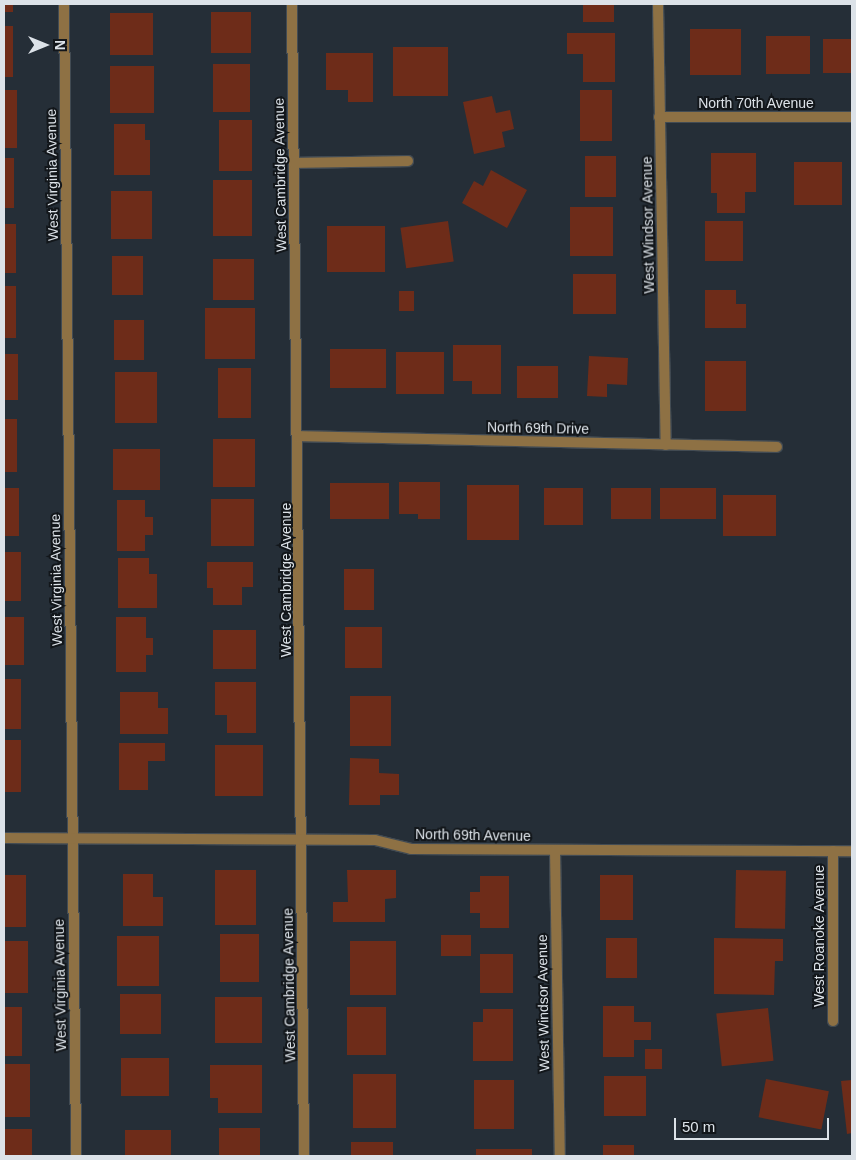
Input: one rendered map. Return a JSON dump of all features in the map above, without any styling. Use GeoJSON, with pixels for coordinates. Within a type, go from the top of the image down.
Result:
{"type":"FeatureCollection","features":[{"type":"Feature","properties":{"kind":"street","name":"West Virginia Avenue"},"geometry":{"type":"LineString","coordinates":[[64,4],[76,1156]]}},
{"type":"Feature","properties":{"kind":"street","name":"West Cambridge Avenue"},"geometry":{"type":"LineString","coordinates":[[292,4],[299,436],[304,1156]]}},
{"type":"Feature","properties":{"kind":"street","name":"West Windsor Avenue"},"geometry":{"type":"LineString","coordinates":[[658,4],[666,445]]}},
{"type":"Feature","properties":{"kind":"street","name":"North 70th Avenue"},"geometry":{"type":"LineString","coordinates":[[659,117],[852,117]]}},
{"type":"Feature","properties":{"kind":"street"},"geometry":{"type":"LineString","coordinates":[[294,163],[408,161]]}},
{"type":"Feature","properties":{"kind":"street","name":"North 69th Drive"},"geometry":{"type":"LineString","coordinates":[[299,436],[777,447]]}},
{"type":"Feature","properties":{"kind":"street","name":"North 69th Avenue"},"geometry":{"type":"LineString","coordinates":[[4,838],[375,840],[411,849],[852,851]]}},
{"type":"Feature","properties":{"kind":"street","name":"West Windsor Avenue"},"geometry":{"type":"LineString","coordinates":[[554,850],[560,1156]]}},
{"type":"Feature","properties":{"kind":"street","name":"West Roanoke Avenue"},"geometry":{"type":"LineString","coordinates":[[833,851],[833,1021]]}},
{"type":"Feature","properties":{"kind":"shaded area"},"geometry":{"type":"Polygon","coordinates":[[[852,1155],[852,1156],[694,1156],[852,1155]]]}},
{"type":"Feature","properties":{"kind":"building"},"geometry":{"type":"Polygon","coordinates":[[[4,4],[13,4],[13,12],[4,12],[4,4]]]}},
{"type":"Feature","properties":{"kind":"building"},"geometry":{"type":"Polygon","coordinates":[[[583,4],[614,4],[614,22],[583,22],[583,4]]]}},
{"type":"Feature","properties":{"kind":"building"},"geometry":{"type":"Polygon","coordinates":[[[211,12],[251,12],[251,53],[211,53],[211,12]]]}},
{"type":"Feature","properties":{"kind":"building"},"geometry":{"type":"Polygon","coordinates":[[[110,13],[153,13],[153,55],[110,55],[110,13]]]}},
{"type":"Feature","properties":{"kind":"building"},"geometry":{"type":"Polygon","coordinates":[[[4,26],[13,26],[13,77],[4,77],[4,26]]]}},
{"type":"Feature","properties":{"kind":"building"},"geometry":{"type":"Polygon","coordinates":[[[690,29],[741,29],[741,75],[690,75],[690,29]]]}},
{"type":"Feature","properties":{"kind":"building"},"geometry":{"type":"Polygon","coordinates":[[[567,33],[615,33],[615,82],[583,82],[583,54],[567,54],[567,33]]]}},
{"type":"Feature","properties":{"kind":"building"},"geometry":{"type":"Polygon","coordinates":[[[766,36],[810,36],[810,74],[766,74],[766,36]]]}},
{"type":"Feature","properties":{"kind":"building"},"geometry":{"type":"Polygon","coordinates":[[[823,39],[852,39],[852,73],[823,73],[823,39]]]}},
{"type":"Feature","properties":{"kind":"building"},"geometry":{"type":"Polygon","coordinates":[[[393,47],[448,47],[448,96],[393,96],[393,47]]]}},
{"type":"Feature","properties":{"kind":"building"},"geometry":{"type":"Polygon","coordinates":[[[326,53],[373,53],[373,102],[348,102],[348,90],[326,90],[326,53]]]}},
{"type":"Feature","properties":{"kind":"building"},"geometry":{"type":"Polygon","coordinates":[[[213,64],[250,64],[250,112],[213,112],[213,64]]]}},
{"type":"Feature","properties":{"kind":"building"},"geometry":{"type":"Polygon","coordinates":[[[110,66],[154,66],[154,113],[110,113],[110,66]]]}},
{"type":"Feature","properties":{"kind":"building"},"geometry":{"type":"Polygon","coordinates":[[[4,90],[17,90],[17,148],[4,148],[4,90]]]}},
{"type":"Feature","properties":{"kind":"building"},"geometry":{"type":"Polygon","coordinates":[[[580,90],[612,90],[612,141],[580,141],[580,90]]]}},
{"type":"Feature","properties":{"kind":"building"},"geometry":{"type":"Polygon","coordinates":[[[492,96],[496,113],[510,110],[514,129],[502,132],[505,147],[474,154],[463,102],[492,96]]]}},
{"type":"Feature","properties":{"kind":"building"},"geometry":{"type":"Polygon","coordinates":[[[219,120],[252,120],[252,171],[219,171],[219,120]]]}},
{"type":"Feature","properties":{"kind":"building"},"geometry":{"type":"Polygon","coordinates":[[[114,124],[145,124],[145,140],[150,140],[150,175],[114,175],[114,124]]]}},
{"type":"Feature","properties":{"kind":"building"},"geometry":{"type":"Polygon","coordinates":[[[711,153],[756,153],[756,192],[745,192],[745,213],[717,213],[717,193],[711,193],[711,153]]]}},
{"type":"Feature","properties":{"kind":"building"},"geometry":{"type":"Polygon","coordinates":[[[585,156],[616,156],[616,197],[585,197],[585,156]]]}},
{"type":"Feature","properties":{"kind":"building"},"geometry":{"type":"Polygon","coordinates":[[[4,158],[14,158],[14,208],[4,208],[4,158]]]}},
{"type":"Feature","properties":{"kind":"building"},"geometry":{"type":"Polygon","coordinates":[[[794,162],[842,162],[842,205],[794,205],[794,162]]]}},
{"type":"Feature","properties":{"kind":"building"},"geometry":{"type":"Polygon","coordinates":[[[491,170],[527,190],[507,228],[462,203],[474,181],[483,186],[491,170]]]}},
{"type":"Feature","properties":{"kind":"building"},"geometry":{"type":"Polygon","coordinates":[[[213,180],[252,180],[252,236],[213,236],[213,180]]]}},
{"type":"Feature","properties":{"kind":"building"},"geometry":{"type":"Polygon","coordinates":[[[111,191],[152,191],[152,239],[111,239],[111,191]]]}},
{"type":"Feature","properties":{"kind":"building"},"geometry":{"type":"Polygon","coordinates":[[[570,207],[613,207],[613,256],[570,256],[570,207]]]}},
{"type":"Feature","properties":{"kind":"building"},"geometry":{"type":"Polygon","coordinates":[[[448,221],[454,262],[406,268],[400,228],[448,221]]]}},
{"type":"Feature","properties":{"kind":"building"},"geometry":{"type":"Polygon","coordinates":[[[705,221],[743,221],[743,261],[705,261],[705,221]]]}},
{"type":"Feature","properties":{"kind":"building"},"geometry":{"type":"Polygon","coordinates":[[[4,224],[16,224],[16,273],[4,273],[4,224]]]}},
{"type":"Feature","properties":{"kind":"building"},"geometry":{"type":"Polygon","coordinates":[[[327,226],[385,226],[385,272],[327,272],[327,226]]]}},
{"type":"Feature","properties":{"kind":"building"},"geometry":{"type":"Polygon","coordinates":[[[112,256],[143,256],[143,295],[112,295],[112,256]]]}},
{"type":"Feature","properties":{"kind":"building"},"geometry":{"type":"Polygon","coordinates":[[[213,259],[254,259],[254,300],[213,300],[213,259]]]}},
{"type":"Feature","properties":{"kind":"building"},"geometry":{"type":"Polygon","coordinates":[[[573,274],[616,274],[616,314],[573,314],[573,274]]]}},
{"type":"Feature","properties":{"kind":"building"},"geometry":{"type":"Polygon","coordinates":[[[4,286],[16,286],[16,338],[4,338],[4,286]]]}},
{"type":"Feature","properties":{"kind":"building"},"geometry":{"type":"Polygon","coordinates":[[[705,290],[736,290],[736,304],[746,304],[746,328],[705,328],[705,290]]]}},
{"type":"Feature","properties":{"kind":"building"},"geometry":{"type":"Polygon","coordinates":[[[399,291],[414,291],[414,311],[399,311],[399,291]]]}},
{"type":"Feature","properties":{"kind":"building"},"geometry":{"type":"Polygon","coordinates":[[[205,308],[255,308],[255,359],[205,359],[205,308]]]}},
{"type":"Feature","properties":{"kind":"building"},"geometry":{"type":"Polygon","coordinates":[[[114,320],[144,320],[144,360],[114,360],[114,320]]]}},
{"type":"Feature","properties":{"kind":"building"},"geometry":{"type":"Polygon","coordinates":[[[453,345],[501,345],[501,394],[472,394],[472,381],[453,381],[453,345]]]}},
{"type":"Feature","properties":{"kind":"building"},"geometry":{"type":"Polygon","coordinates":[[[330,349],[386,349],[386,388],[330,388],[330,349]]]}},
{"type":"Feature","properties":{"kind":"building"},"geometry":{"type":"Polygon","coordinates":[[[396,352],[444,352],[444,394],[396,394],[396,352]]]}},
{"type":"Feature","properties":{"kind":"building"},"geometry":{"type":"Polygon","coordinates":[[[4,354],[18,354],[18,400],[4,400],[4,354]]]}},
{"type":"Feature","properties":{"kind":"building"},"geometry":{"type":"Polygon","coordinates":[[[589,356],[628,358],[627,385],[607,384],[607,397],[587,396],[589,356]]]}},
{"type":"Feature","properties":{"kind":"building"},"geometry":{"type":"Polygon","coordinates":[[[705,361],[746,361],[746,411],[705,411],[705,361]]]}},
{"type":"Feature","properties":{"kind":"building"},"geometry":{"type":"Polygon","coordinates":[[[517,366],[558,366],[558,398],[517,398],[517,366]]]}},
{"type":"Feature","properties":{"kind":"building"},"geometry":{"type":"Polygon","coordinates":[[[218,368],[251,368],[251,418],[218,418],[218,368]]]}},
{"type":"Feature","properties":{"kind":"building"},"geometry":{"type":"Polygon","coordinates":[[[115,372],[157,372],[157,423],[115,423],[115,372]]]}},
{"type":"Feature","properties":{"kind":"building"},"geometry":{"type":"Polygon","coordinates":[[[4,419],[17,419],[17,472],[4,472],[4,419]]]}},
{"type":"Feature","properties":{"kind":"building"},"geometry":{"type":"Polygon","coordinates":[[[213,439],[255,439],[255,487],[213,487],[213,439]]]}},
{"type":"Feature","properties":{"kind":"building"},"geometry":{"type":"Polygon","coordinates":[[[113,449],[160,449],[160,490],[113,490],[113,449]]]}},
{"type":"Feature","properties":{"kind":"building"},"geometry":{"type":"Polygon","coordinates":[[[399,482],[440,482],[440,519],[418,519],[418,514],[399,514],[399,482]]]}},
{"type":"Feature","properties":{"kind":"building"},"geometry":{"type":"Polygon","coordinates":[[[330,483],[389,483],[389,519],[330,519],[330,483]]]}},
{"type":"Feature","properties":{"kind":"building"},"geometry":{"type":"Polygon","coordinates":[[[467,485],[519,485],[519,540],[467,540],[467,485]]]}},
{"type":"Feature","properties":{"kind":"building"},"geometry":{"type":"Polygon","coordinates":[[[4,488],[19,488],[19,536],[4,536],[4,488]]]}},
{"type":"Feature","properties":{"kind":"building"},"geometry":{"type":"Polygon","coordinates":[[[544,488],[583,488],[583,525],[544,525],[544,488]]]}},
{"type":"Feature","properties":{"kind":"building"},"geometry":{"type":"Polygon","coordinates":[[[611,488],[651,488],[651,519],[611,519],[611,488]]]}},
{"type":"Feature","properties":{"kind":"building"},"geometry":{"type":"Polygon","coordinates":[[[660,488],[716,488],[716,519],[660,519],[660,488]]]}},
{"type":"Feature","properties":{"kind":"building"},"geometry":{"type":"Polygon","coordinates":[[[723,495],[776,495],[776,536],[723,536],[723,495]]]}},
{"type":"Feature","properties":{"kind":"building"},"geometry":{"type":"Polygon","coordinates":[[[211,499],[254,499],[254,546],[211,546],[211,499]]]}},
{"type":"Feature","properties":{"kind":"building"},"geometry":{"type":"Polygon","coordinates":[[[117,500],[145,500],[145,517],[153,517],[153,535],[145,535],[145,551],[117,551],[117,500]]]}},
{"type":"Feature","properties":{"kind":"building"},"geometry":{"type":"Polygon","coordinates":[[[4,552],[21,552],[21,601],[4,601],[4,552]]]}},
{"type":"Feature","properties":{"kind":"building"},"geometry":{"type":"Polygon","coordinates":[[[118,558],[149,558],[149,574],[157,574],[157,608],[118,608],[118,558]]]}},
{"type":"Feature","properties":{"kind":"building"},"geometry":{"type":"Polygon","coordinates":[[[207,562],[253,562],[253,587],[242,587],[242,605],[213,605],[213,588],[207,588],[207,562]]]}},
{"type":"Feature","properties":{"kind":"building"},"geometry":{"type":"Polygon","coordinates":[[[344,569],[374,569],[374,610],[344,610],[344,569]]]}},
{"type":"Feature","properties":{"kind":"building"},"geometry":{"type":"Polygon","coordinates":[[[4,617],[24,617],[24,665],[4,665],[4,617]]]}},
{"type":"Feature","properties":{"kind":"building"},"geometry":{"type":"Polygon","coordinates":[[[116,617],[146,617],[146,638],[153,638],[153,655],[146,655],[146,672],[116,672],[116,617]]]}},
{"type":"Feature","properties":{"kind":"building"},"geometry":{"type":"Polygon","coordinates":[[[345,627],[382,627],[382,668],[345,668],[345,627]]]}},
{"type":"Feature","properties":{"kind":"building"},"geometry":{"type":"Polygon","coordinates":[[[213,630],[256,630],[256,669],[213,669],[213,630]]]}},
{"type":"Feature","properties":{"kind":"building"},"geometry":{"type":"Polygon","coordinates":[[[4,679],[21,679],[21,729],[4,729],[4,679]]]}},
{"type":"Feature","properties":{"kind":"building"},"geometry":{"type":"Polygon","coordinates":[[[215,682],[256,682],[256,733],[227,733],[227,715],[215,715],[215,682]]]}},
{"type":"Feature","properties":{"kind":"building"},"geometry":{"type":"Polygon","coordinates":[[[120,692],[158,692],[158,708],[168,708],[168,734],[120,734],[120,692]]]}},
{"type":"Feature","properties":{"kind":"building"},"geometry":{"type":"Polygon","coordinates":[[[350,696],[391,696],[391,746],[350,746],[350,696]]]}},
{"type":"Feature","properties":{"kind":"building"},"geometry":{"type":"Polygon","coordinates":[[[4,740],[21,740],[21,792],[4,792],[4,740]]]}},
{"type":"Feature","properties":{"kind":"building"},"geometry":{"type":"Polygon","coordinates":[[[119,743],[165,743],[165,761],[148,761],[148,790],[119,790],[119,743]]]}},
{"type":"Feature","properties":{"kind":"building"},"geometry":{"type":"Polygon","coordinates":[[[215,745],[263,745],[263,796],[215,796],[215,745]]]}},
{"type":"Feature","properties":{"kind":"building"},"geometry":{"type":"Polygon","coordinates":[[[350,758],[379,759],[379,773],[399,774],[399,795],[380,795],[380,805],[349,805],[350,758]]]}},
{"type":"Feature","properties":{"kind":"building"},"geometry":{"type":"Polygon","coordinates":[[[215,870],[256,870],[256,925],[215,925],[215,870]]]}},
{"type":"Feature","properties":{"kind":"building"},"geometry":{"type":"Polygon","coordinates":[[[347,870],[396,870],[396,898],[385,899],[385,922],[333,922],[333,902],[348,902],[347,870]]]}},
{"type":"Feature","properties":{"kind":"building"},"geometry":{"type":"Polygon","coordinates":[[[736,870],[786,871],[785,929],[735,928],[736,870]]]}},
{"type":"Feature","properties":{"kind":"building"},"geometry":{"type":"Polygon","coordinates":[[[123,874],[153,874],[153,897],[163,897],[163,926],[123,926],[123,874]]]}},
{"type":"Feature","properties":{"kind":"building"},"geometry":{"type":"Polygon","coordinates":[[[4,875],[26,875],[26,927],[4,927],[4,875]]]}},
{"type":"Feature","properties":{"kind":"building"},"geometry":{"type":"Polygon","coordinates":[[[600,875],[633,875],[633,920],[600,920],[600,875]]]}},
{"type":"Feature","properties":{"kind":"building"},"geometry":{"type":"Polygon","coordinates":[[[480,876],[509,876],[509,928],[480,928],[480,913],[470,913],[470,892],[480,892],[480,876]]]}},
{"type":"Feature","properties":{"kind":"building"},"geometry":{"type":"Polygon","coordinates":[[[220,934],[259,934],[259,982],[220,982],[220,934]]]}},
{"type":"Feature","properties":{"kind":"building"},"geometry":{"type":"Polygon","coordinates":[[[441,935],[471,935],[471,956],[441,956],[441,935]]]}},
{"type":"Feature","properties":{"kind":"building"},"geometry":{"type":"Polygon","coordinates":[[[117,936],[159,936],[159,986],[117,986],[117,936]]]}},
{"type":"Feature","properties":{"kind":"building"},"geometry":{"type":"Polygon","coordinates":[[[606,938],[637,938],[637,978],[606,978],[606,938]]]}},
{"type":"Feature","properties":{"kind":"building"},"geometry":{"type":"Polygon","coordinates":[[[714,938],[783,939],[783,961],[775,961],[774,995],[714,994],[714,938]]]}},
{"type":"Feature","properties":{"kind":"building"},"geometry":{"type":"Polygon","coordinates":[[[4,941],[28,941],[28,993],[4,993],[4,941]]]}},
{"type":"Feature","properties":{"kind":"building"},"geometry":{"type":"Polygon","coordinates":[[[350,941],[396,941],[396,995],[350,995],[350,941]]]}},
{"type":"Feature","properties":{"kind":"building"},"geometry":{"type":"Polygon","coordinates":[[[480,954],[513,954],[513,993],[480,993],[480,954]]]}},
{"type":"Feature","properties":{"kind":"building"},"geometry":{"type":"Polygon","coordinates":[[[120,994],[161,994],[161,1034],[120,1034],[120,994]]]}},
{"type":"Feature","properties":{"kind":"building"},"geometry":{"type":"Polygon","coordinates":[[[215,997],[262,997],[262,1043],[215,1043],[215,997]]]}},
{"type":"Feature","properties":{"kind":"building"},"geometry":{"type":"Polygon","coordinates":[[[603,1006],[634,1006],[634,1022],[651,1022],[651,1040],[634,1040],[634,1057],[603,1057],[603,1006]]]}},
{"type":"Feature","properties":{"kind":"building"},"geometry":{"type":"Polygon","coordinates":[[[4,1007],[22,1007],[22,1056],[4,1056],[4,1007]]]}},
{"type":"Feature","properties":{"kind":"building"},"geometry":{"type":"Polygon","coordinates":[[[347,1007],[386,1007],[386,1055],[347,1055],[347,1007]]]}},
{"type":"Feature","properties":{"kind":"building"},"geometry":{"type":"Polygon","coordinates":[[[768,1008],[774,1061],[722,1066],[716,1013],[768,1008]]]}},
{"type":"Feature","properties":{"kind":"building"},"geometry":{"type":"Polygon","coordinates":[[[483,1009],[513,1009],[513,1061],[473,1061],[473,1022],[483,1022],[483,1009]]]}},
{"type":"Feature","properties":{"kind":"building"},"geometry":{"type":"Polygon","coordinates":[[[645,1049],[662,1049],[662,1069],[645,1069],[645,1049]]]}},
{"type":"Feature","properties":{"kind":"building"},"geometry":{"type":"Polygon","coordinates":[[[121,1058],[169,1058],[169,1096],[121,1096],[121,1058]]]}},
{"type":"Feature","properties":{"kind":"building"},"geometry":{"type":"Polygon","coordinates":[[[4,1064],[30,1064],[30,1117],[4,1117],[4,1064]]]}},
{"type":"Feature","properties":{"kind":"building"},"geometry":{"type":"Polygon","coordinates":[[[210,1065],[262,1065],[262,1113],[218,1113],[218,1098],[210,1098],[210,1065]]]}},
{"type":"Feature","properties":{"kind":"building"},"geometry":{"type":"Polygon","coordinates":[[[353,1074],[396,1074],[396,1128],[353,1128],[353,1074]]]}},
{"type":"Feature","properties":{"kind":"building"},"geometry":{"type":"Polygon","coordinates":[[[604,1076],[646,1076],[646,1116],[604,1116],[604,1076]]]}},
{"type":"Feature","properties":{"kind":"building"},"geometry":{"type":"Polygon","coordinates":[[[766,1079],[829,1091],[821,1129],[759,1117],[766,1079]]]}},
{"type":"Feature","properties":{"kind":"building"},"geometry":{"type":"Polygon","coordinates":[[[474,1080],[514,1080],[514,1129],[474,1129],[474,1080]]]}},
{"type":"Feature","properties":{"kind":"building"},"geometry":{"type":"Polygon","coordinates":[[[852,1080],[852,1133],[847,1134],[841,1081],[852,1080]]]}},
{"type":"Feature","properties":{"kind":"building"},"geometry":{"type":"Polygon","coordinates":[[[219,1128],[260,1128],[260,1156],[219,1156],[219,1128]]]}},
{"type":"Feature","properties":{"kind":"building"},"geometry":{"type":"Polygon","coordinates":[[[4,1129],[32,1129],[32,1156],[4,1156],[4,1129]]]}},
{"type":"Feature","properties":{"kind":"building"},"geometry":{"type":"Polygon","coordinates":[[[125,1130],[171,1130],[171,1156],[125,1156],[125,1130]]]}},
{"type":"Feature","properties":{"kind":"building"},"geometry":{"type":"Polygon","coordinates":[[[351,1142],[393,1142],[393,1156],[351,1156],[351,1142]]]}},
{"type":"Feature","properties":{"kind":"building"},"geometry":{"type":"Polygon","coordinates":[[[603,1145],[634,1145],[634,1156],[603,1156],[603,1145]]]}},
{"type":"Feature","properties":{"kind":"building"},"geometry":{"type":"Polygon","coordinates":[[[476,1149],[532,1149],[532,1156],[476,1156],[476,1149]]]}}]}
